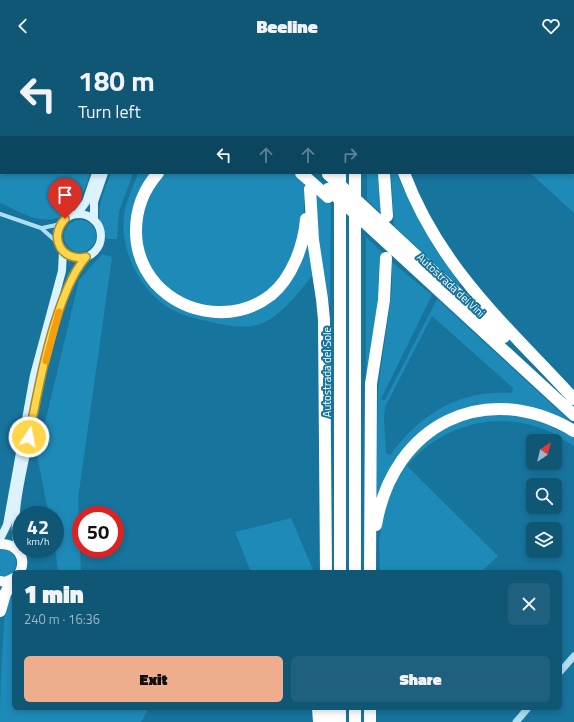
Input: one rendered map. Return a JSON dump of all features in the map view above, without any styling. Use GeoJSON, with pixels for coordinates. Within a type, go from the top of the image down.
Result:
{"type":"FeatureCollection","features":[{"type":"Feature","properties":{"kind":"highway"},"geometry":{"type":"LineString","coordinates":[[157,174],[146,189],[138,209],[136,236],[140,256],[152,279],[167,295],[188,306],[210,312],[232,311],[249,307],[268,297],[279,287],[294,263],[304,234],[308,187],[313,240],[324,320],[326,570]]}},
{"type":"Feature","properties":{"kind":"highway"},"geometry":{"type":"LineString","coordinates":[[302,174],[365,218]]}},
{"type":"Feature","properties":{"kind":"highway"},"geometry":{"type":"LineString","coordinates":[[312,174],[328,193]]}},
{"type":"Feature","properties":{"kind":"highway","name":"Autostrada dei Vini"},"geometry":{"type":"LineString","coordinates":[[327,174],[365,218],[574,415]]}},
{"type":"Feature","properties":{"kind":"highway","name":"Autostrada del Sole"},"geometry":{"type":"LineString","coordinates":[[340,174],[340,570]]}},
{"type":"Feature","properties":{"kind":"highway"},"geometry":{"type":"LineString","coordinates":[[355,174],[355,570]]}},
{"type":"Feature","properties":{"kind":"highway"},"geometry":{"type":"LineString","coordinates":[[384,174],[387,216]]}},
{"type":"Feature","properties":{"kind":"highway"},"geometry":{"type":"LineString","coordinates":[[404,174],[426,223],[464,280],[516,339],[537,359],[574,400]]}},
{"type":"Feature","properties":{"kind":"highway","name":"Autostrada dei Vini"},"geometry":{"type":"LineString","coordinates":[[365,218],[574,400]]}},
{"type":"Feature","properties":{"kind":"highway"},"geometry":{"type":"LineString","coordinates":[[371,570],[371,384],[384,300],[386,258]]}},
{"type":"Feature","properties":{"kind":"highway"},"geometry":{"type":"LineString","coordinates":[[371,570],[379,508],[387,484],[401,460],[418,440],[428,432],[461,415],[491,409],[515,410],[537,414],[563,424],[574,431]]}},
{"type":"Feature","properties":{"kind":"highway"},"geometry":{"type":"LineString","coordinates":[[322,570],[325,500]]}},
{"type":"Feature","properties":{"kind":"highway"},"geometry":{"type":"LineString","coordinates":[[0,611],[5,594],[12,582]]}},
{"type":"Feature","properties":{"kind":"highway"},"geometry":{"type":"LineString","coordinates":[[318,710],[318,722]]}},
{"type":"Feature","properties":{"kind":"highway"},"geometry":{"type":"LineString","coordinates":[[330,710],[331,722]]}},
{"type":"Feature","properties":{"kind":"highway"},"geometry":{"type":"LineString","coordinates":[[340,710],[340,722]]}},
{"type":"Feature","properties":{"kind":"highway"},"geometry":{"type":"LineString","coordinates":[[355,710],[355,722]]}},
{"type":"Feature","properties":{"kind":"highway"},"geometry":{"type":"LineString","coordinates":[[370,710],[370,722]]}},
{"type":"Feature","properties":{"kind":"main road"},"geometry":{"type":"LineString","coordinates":[[86,257],[74,258],[63,251],[58,243],[58,230],[65,219],[76,214],[86,202],[96,174]]}},
{"type":"Feature","properties":{"kind":"main road"},"geometry":{"type":"LineString","coordinates":[[94,220],[94,202],[104,174]]}},
{"type":"Feature","properties":{"kind":"main road"},"geometry":{"type":"LineString","coordinates":[[17,506],[38,391],[62,304],[74,272],[86,257],[98,248],[101,239],[99,226],[94,220],[88,216],[76,214]]}},
{"type":"Feature","properties":{"kind":"main road"},"geometry":{"type":"LineString","coordinates":[[0,539],[7,525],[34,375],[62,271],[63,251]]}},
{"type":"Feature","properties":{"kind":"main road"},"geometry":{"type":"LineString","coordinates":[[0,544],[12,546]]}},
{"type":"Feature","properties":{"kind":"main road"},"geometry":{"type":"LineString","coordinates":[[20,570],[21,558]]}},
{"type":"Feature","properties":{"kind":"main road"},"geometry":{"type":"LineString","coordinates":[[0,581],[5,582],[12,580]]}},
{"type":"Feature","properties":{"kind":"street"},"geometry":{"type":"LineString","coordinates":[[0,214],[42,228],[58,243]]}},
{"type":"Feature","properties":{"kind":"street"},"geometry":{"type":"LineString","coordinates":[[42,228],[61,224]]}},
{"type":"Feature","properties":{"kind":"street"},"geometry":{"type":"LineString","coordinates":[[562,670],[574,656]]}},
{"type":"Feature","properties":{"kind":"street"},"geometry":{"type":"LineString","coordinates":[[516,722],[526,710]]}},
{"type":"Feature","properties":{"kind":"shaded area"},"geometry":{"type":"Polygon","coordinates":[[[0,174],[90,174],[84,191],[79,200],[68,213],[60,217],[51,219],[36,218],[25,215],[0,203],[0,174]]]}},
{"type":"Feature","properties":{"kind":"shaded area"},"geometry":{"type":"Polygon","coordinates":[[[111,174],[133,174],[119,212],[117,239],[107,239],[102,230],[99,213],[102,198],[111,174]]]}},
{"type":"Feature","properties":{"kind":"shaded area"},"geometry":{"type":"Polygon","coordinates":[[[138,174],[151,174],[141,190],[141,266],[191,311],[263,303],[304,250],[309,240],[312,276],[297,295],[278,314],[259,324],[245,327],[225,325],[182,314],[166,306],[156,298],[139,278],[133,266],[128,254],[124,229],[124,216],[138,174]]]}},
{"type":"Feature","properties":{"kind":"shaded area"},"geometry":{"type":"Polygon","coordinates":[[[163,174],[294,174],[304,182],[304,217],[300,235],[287,271],[270,290],[250,302],[227,308],[205,306],[183,298],[164,285],[150,266],[141,242],[143,210],[151,190],[163,174]]]}},
{"type":"Feature","properties":{"kind":"shaded area"},"geometry":{"type":"Polygon","coordinates":[[[367,174],[381,174],[383,215],[367,200],[367,174]]]}},
{"type":"Feature","properties":{"kind":"shaded area"},"geometry":{"type":"Polygon","coordinates":[[[391,174],[397,174],[417,217],[460,284],[459,286],[394,226],[391,174]]]}},
{"type":"Feature","properties":{"kind":"shaded area"},"geometry":{"type":"Polygon","coordinates":[[[531,174],[574,174],[574,213],[531,174]]]}},
{"type":"Feature","properties":{"kind":"shaded area"},"geometry":{"type":"Polygon","coordinates":[[[315,191],[331,205],[330,307],[319,244],[315,191]]]}},
{"type":"Feature","properties":{"kind":"shaded area"},"geometry":{"type":"Polygon","coordinates":[[[80,220],[91,225],[96,236],[91,247],[80,252],[69,247],[64,236],[69,225],[80,220]]]}},
{"type":"Feature","properties":{"kind":"shaded area"},"geometry":{"type":"Polygon","coordinates":[[[366,237],[383,253],[383,281],[366,385],[366,237]]]}},
{"type":"Feature","properties":{"kind":"shaded area"},"geometry":{"type":"Polygon","coordinates":[[[102,254],[112,257],[78,499],[78,506],[72,506],[72,558],[80,558],[81,570],[58,570],[56,558],[64,558],[64,506],[47,506],[37,456],[79,280],[102,254]]]}},
{"type":"Feature","properties":{"kind":"shaded area"},"geometry":{"type":"Polygon","coordinates":[[[392,262],[432,295],[381,399],[385,400],[437,299],[572,423],[529,409],[442,420],[378,499],[376,498],[378,389],[392,289],[392,262]],[[432,316],[385,407],[384,418],[386,453],[390,455],[415,427],[428,416],[443,407],[458,400],[475,396],[493,393],[512,393],[513,388],[432,316]]]}},
{"type":"Feature","properties":{"kind":"shaded area"},"geometry":{"type":"Polygon","coordinates":[[[479,414],[527,416],[574,437],[574,446],[562,438],[562,434],[555,434],[529,425],[510,421],[472,425],[453,431],[436,440],[407,466],[498,556],[483,570],[380,570],[379,541],[384,507],[402,466],[436,431],[479,414]]]}},
{"type":"Feature","properties":{"kind":"shaded area"},"geometry":{"type":"Polygon","coordinates":[[[291,518],[313,570],[250,570],[235,532],[291,518]]]}},
{"type":"Feature","properties":{"kind":"shaded area"},"geometry":{"type":"Polygon","coordinates":[[[0,548],[7,549],[12,553],[12,558],[15,558],[15,568],[12,570],[12,573],[7,576],[0,577],[0,548]]]}},
{"type":"Feature","properties":{"kind":"shaded area"},"geometry":{"type":"Polygon","coordinates":[[[10,597],[12,598],[12,710],[148,710],[141,722],[0,722],[4,625],[10,597]]]}},
{"type":"Feature","properties":{"kind":"slow traffic"},"geometry":{"type":"LineString","coordinates":[[46,361],[59,312]]}},
{"type":"Feature","properties":{"kind":"route"},"geometry":{"type":"LineString","coordinates":[[29,437],[38,391],[62,304],[74,272],[86,257],[74,258],[68,256],[60,247],[57,236],[58,230],[65,219]]}}]}
